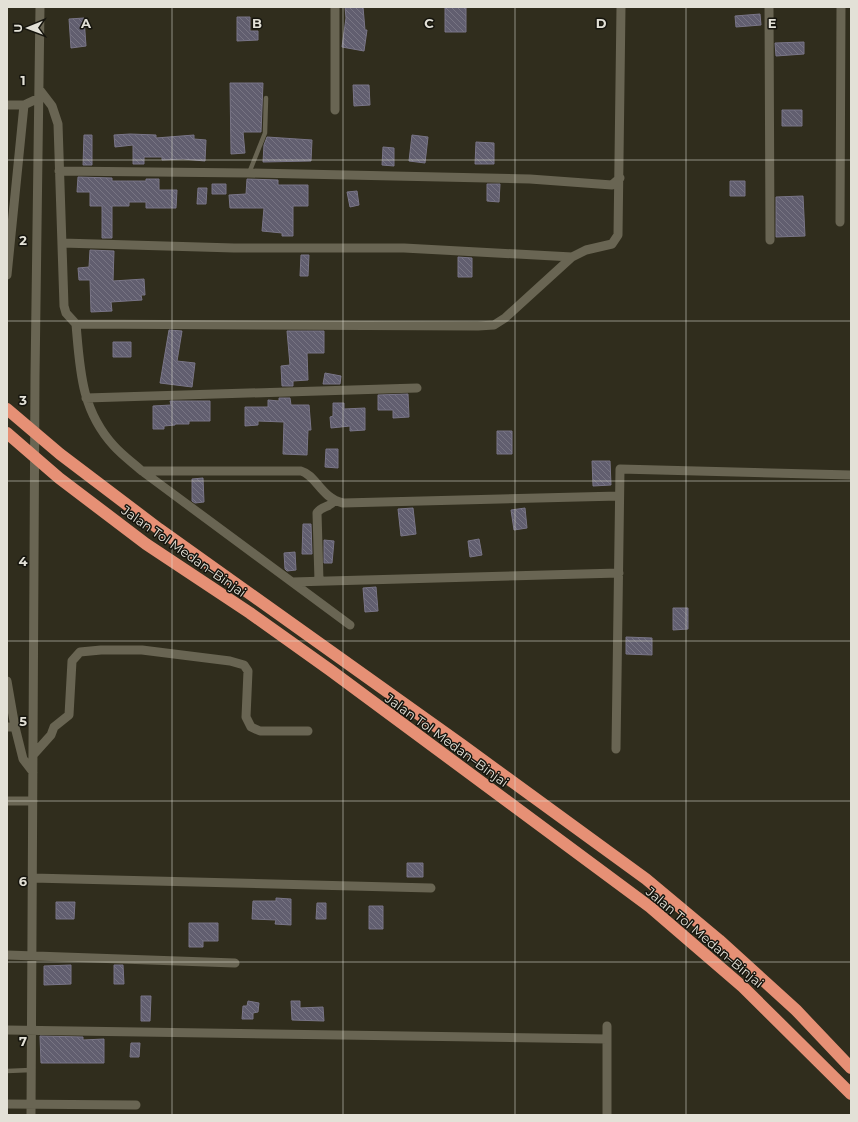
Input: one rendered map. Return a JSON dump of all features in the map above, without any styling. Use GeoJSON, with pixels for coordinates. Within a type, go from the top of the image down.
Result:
{"type":"FeatureCollection","features":[{"type":"Feature","properties":{"kind":"highway","name":"Jalan Tol Medan–Binjai"},"geometry":{"type":"LineString","coordinates":[[7,409],[60,454],[159,529],[646,879],[719,940],[796,1010],[851,1068]]}},
{"type":"Feature","properties":{"kind":"highway","name":"Jalan Tol Medan–Binjai"},"geometry":{"type":"LineString","coordinates":[[7,433],[59,478],[146,544],[250,613],[330,670],[650,907],[744,987],[851,1094]]}},
{"type":"Feature","properties":{"kind":"street"},"geometry":{"type":"LineString","coordinates":[[31,1115],[35,377],[40,7]]}},
{"type":"Feature","properties":{"kind":"street"},"geometry":{"type":"LineString","coordinates":[[335,7],[335,110]]}},
{"type":"Feature","properties":{"kind":"street"},"geometry":{"type":"LineString","coordinates":[[76,324],[494,325],[505,318],[572,257],[586,250],[612,244],[618,235],[620,178],[621,7]]}},
{"type":"Feature","properties":{"kind":"street"},"geometry":{"type":"LineString","coordinates":[[769,7],[770,240]]}},
{"type":"Feature","properties":{"kind":"street"},"geometry":{"type":"LineString","coordinates":[[840,222],[841,7]]}},
{"type":"Feature","properties":{"kind":"street"},"geometry":{"type":"LineString","coordinates":[[7,105],[24,105],[39,93]]}},
{"type":"Feature","properties":{"kind":"street"},"geometry":{"type":"LineString","coordinates":[[39,93],[52,106],[58,124],[60,143],[59,171],[64,310],[76,324],[80,378],[91,411],[104,434],[115,447],[142,471],[350,625]]}},
{"type":"Feature","properties":{"kind":"street"},"geometry":{"type":"LineString","coordinates":[[7,274],[24,105]]}},
{"type":"Feature","properties":{"kind":"street"},"geometry":{"type":"LineString","coordinates":[[59,171],[248,173],[530,179],[612,185],[620,178]]}},
{"type":"Feature","properties":{"kind":"street"},"geometry":{"type":"LineString","coordinates":[[7,211],[12,210],[15,205]]}},
{"type":"Feature","properties":{"kind":"street"},"geometry":{"type":"LineString","coordinates":[[62,243],[234,248],[404,248],[572,257]]}},
{"type":"Feature","properties":{"kind":"street"},"geometry":{"type":"LineString","coordinates":[[86,398],[417,388]]}},
{"type":"Feature","properties":{"kind":"street"},"geometry":{"type":"LineString","coordinates":[[616,749],[620,469],[851,475]]}},
{"type":"Feature","properties":{"kind":"street"},"geometry":{"type":"LineString","coordinates":[[142,471],[301,471],[306,473],[334,501],[357,503],[479,498],[619,496]]}},
{"type":"Feature","properties":{"kind":"street"},"geometry":{"type":"LineString","coordinates":[[319,580],[317,513],[321,508],[330,506],[334,501]]}},
{"type":"Feature","properties":{"kind":"street"},"geometry":{"type":"LineString","coordinates":[[292,582],[319,580],[619,573]]}},
{"type":"Feature","properties":{"kind":"street"},"geometry":{"type":"LineString","coordinates":[[34,754],[50,735],[54,727],[69,715],[72,661],[75,656],[80,652],[101,650],[142,650],[199,656],[239,663],[246,667],[248,671],[246,717],[251,727],[260,731],[308,731]]}},
{"type":"Feature","properties":{"kind":"street"},"geometry":{"type":"LineString","coordinates":[[7,681],[11,727],[24,759],[33,772]]}},
{"type":"Feature","properties":{"kind":"street"},"geometry":{"type":"LineString","coordinates":[[7,801],[33,801]]}},
{"type":"Feature","properties":{"kind":"street"},"geometry":{"type":"LineString","coordinates":[[32,878],[431,888]]}},
{"type":"Feature","properties":{"kind":"street"},"geometry":{"type":"LineString","coordinates":[[7,955],[235,963]]}},
{"type":"Feature","properties":{"kind":"street"},"geometry":{"type":"LineString","coordinates":[[607,1026],[607,1115]]}},
{"type":"Feature","properties":{"kind":"street"},"geometry":{"type":"LineString","coordinates":[[7,1030],[607,1039]]}},
{"type":"Feature","properties":{"kind":"street"},"geometry":{"type":"LineString","coordinates":[[7,1104],[136,1105]]}},
{"type":"Feature","properties":{"kind":"lane"},"geometry":{"type":"LineString","coordinates":[[248,173],[265,133],[266,98]]}},
{"type":"Feature","properties":{"kind":"lane"},"geometry":{"type":"LineString","coordinates":[[7,1071],[32,1070]]}},
{"type":"Feature","properties":{"kind":"building"},"geometry":{"type":"Polygon","coordinates":[[[345,7],[363,7],[365,30],[367,30],[364,51],[342,47],[346,18],[345,7]]]}},
{"type":"Feature","properties":{"kind":"building"},"geometry":{"type":"Polygon","coordinates":[[[445,7],[466,7],[466,32],[445,32],[445,7]]]}},
{"type":"Feature","properties":{"kind":"building"},"geometry":{"type":"Polygon","coordinates":[[[760,14],[761,25],[736,27],[735,16],[760,14]]]}},
{"type":"Feature","properties":{"kind":"building"},"geometry":{"type":"Polygon","coordinates":[[[237,17],[250,17],[250,31],[258,31],[258,40],[237,41],[237,17]]]}},
{"type":"Feature","properties":{"kind":"building"},"geometry":{"type":"Polygon","coordinates":[[[84,18],[86,46],[71,48],[69,19],[84,18]]]}},
{"type":"Feature","properties":{"kind":"building"},"geometry":{"type":"Polygon","coordinates":[[[804,42],[804,54],[776,56],[775,43],[804,42]]]}},
{"type":"Feature","properties":{"kind":"building"},"geometry":{"type":"Polygon","coordinates":[[[230,83],[263,83],[261,132],[243,132],[245,153],[231,154],[230,83]]]}},
{"type":"Feature","properties":{"kind":"building"},"geometry":{"type":"Polygon","coordinates":[[[353,85],[369,85],[370,105],[354,106],[353,85]]]}},
{"type":"Feature","properties":{"kind":"building"},"geometry":{"type":"Polygon","coordinates":[[[782,110],[802,110],[802,126],[782,126],[782,110]]]}},
{"type":"Feature","properties":{"kind":"building"},"geometry":{"type":"Polygon","coordinates":[[[84,135],[92,135],[92,165],[83,165],[84,135]]]}},
{"type":"Feature","properties":{"kind":"building"},"geometry":{"type":"Polygon","coordinates":[[[114,135],[156,135],[156,138],[194,135],[194,139],[206,140],[205,161],[183,159],[162,160],[162,157],[144,157],[144,164],[133,164],[133,145],[115,147],[114,135]]]}},
{"type":"Feature","properties":{"kind":"building"},"geometry":{"type":"Polygon","coordinates":[[[412,135],[428,137],[425,163],[409,161],[412,135]]]}},
{"type":"Feature","properties":{"kind":"building"},"geometry":{"type":"Polygon","coordinates":[[[267,137],[312,140],[311,161],[263,162],[264,145],[267,137]]]}},
{"type":"Feature","properties":{"kind":"building"},"geometry":{"type":"Polygon","coordinates":[[[476,142],[494,143],[494,164],[475,164],[476,142]]]}},
{"type":"Feature","properties":{"kind":"building"},"geometry":{"type":"Polygon","coordinates":[[[383,147],[394,148],[394,166],[382,165],[383,147]]]}},
{"type":"Feature","properties":{"kind":"building"},"geometry":{"type":"Polygon","coordinates":[[[78,177],[112,178],[112,181],[146,181],[146,179],[159,179],[159,190],[177,190],[176,208],[146,208],[146,202],[129,202],[129,206],[112,206],[112,238],[102,238],[102,206],[90,206],[90,192],[77,192],[78,177]]]}},
{"type":"Feature","properties":{"kind":"building"},"geometry":{"type":"Polygon","coordinates":[[[247,179],[278,180],[278,185],[308,185],[308,206],[293,206],[293,236],[282,236],[282,233],[262,231],[264,208],[230,208],[229,195],[246,194],[247,179]]]}},
{"type":"Feature","properties":{"kind":"building"},"geometry":{"type":"Polygon","coordinates":[[[730,181],[745,181],[745,196],[730,196],[730,181]]]}},
{"type":"Feature","properties":{"kind":"building"},"geometry":{"type":"Polygon","coordinates":[[[212,184],[226,184],[226,194],[212,194],[212,184]]]}},
{"type":"Feature","properties":{"kind":"building"},"geometry":{"type":"Polygon","coordinates":[[[487,184],[500,184],[499,202],[487,201],[487,184]]]}},
{"type":"Feature","properties":{"kind":"building"},"geometry":{"type":"Polygon","coordinates":[[[198,188],[207,188],[206,204],[197,204],[198,188]]]}},
{"type":"Feature","properties":{"kind":"building"},"geometry":{"type":"Polygon","coordinates":[[[357,191],[359,205],[350,207],[347,192],[357,191]]]}},
{"type":"Feature","properties":{"kind":"building"},"geometry":{"type":"Polygon","coordinates":[[[803,196],[805,236],[776,237],[776,197],[803,196]]]}},
{"type":"Feature","properties":{"kind":"building"},"geometry":{"type":"Polygon","coordinates":[[[90,250],[114,251],[113,281],[144,279],[145,295],[141,295],[142,300],[111,302],[112,311],[91,312],[90,280],[79,280],[78,268],[89,267],[90,250]]]}},
{"type":"Feature","properties":{"kind":"building"},"geometry":{"type":"Polygon","coordinates":[[[301,255],[309,255],[308,276],[300,276],[301,255]]]}},
{"type":"Feature","properties":{"kind":"building"},"geometry":{"type":"Polygon","coordinates":[[[458,257],[472,258],[472,277],[458,277],[458,257]]]}},
{"type":"Feature","properties":{"kind":"building"},"geometry":{"type":"Polygon","coordinates":[[[169,330],[182,331],[177,361],[195,363],[192,387],[160,383],[169,330]]]}},
{"type":"Feature","properties":{"kind":"building"},"geometry":{"type":"Polygon","coordinates":[[[287,331],[324,331],[324,353],[307,353],[308,380],[293,381],[293,386],[282,386],[281,366],[290,365],[287,331]]]}},
{"type":"Feature","properties":{"kind":"building"},"geometry":{"type":"Polygon","coordinates":[[[113,342],[131,342],[131,357],[113,357],[113,342]]]}},
{"type":"Feature","properties":{"kind":"building"},"geometry":{"type":"Polygon","coordinates":[[[325,373],[341,376],[340,384],[323,384],[325,373]]]}},
{"type":"Feature","properties":{"kind":"building"},"geometry":{"type":"Polygon","coordinates":[[[408,394],[409,417],[393,418],[393,410],[378,410],[378,395],[408,394]]]}},
{"type":"Feature","properties":{"kind":"building"},"geometry":{"type":"Polygon","coordinates":[[[279,398],[290,398],[291,405],[309,405],[311,430],[308,430],[307,455],[283,454],[284,422],[258,421],[258,425],[245,426],[245,407],[268,407],[268,400],[279,401],[279,398]]]}},
{"type":"Feature","properties":{"kind":"building"},"geometry":{"type":"Polygon","coordinates":[[[170,401],[210,401],[210,421],[189,421],[189,424],[175,424],[164,426],[164,429],[153,429],[153,406],[171,405],[170,401]]]}},
{"type":"Feature","properties":{"kind":"building"},"geometry":{"type":"Polygon","coordinates":[[[333,403],[344,403],[344,409],[365,408],[365,430],[350,431],[350,426],[331,428],[330,417],[333,416],[333,403]]]}},
{"type":"Feature","properties":{"kind":"building"},"geometry":{"type":"Polygon","coordinates":[[[497,431],[512,431],[512,454],[497,454],[497,431]]]}},
{"type":"Feature","properties":{"kind":"building"},"geometry":{"type":"Polygon","coordinates":[[[326,449],[338,449],[338,468],[325,467],[326,449]]]}},
{"type":"Feature","properties":{"kind":"building"},"geometry":{"type":"Polygon","coordinates":[[[592,461],[610,461],[611,485],[593,486],[592,461]]]}},
{"type":"Feature","properties":{"kind":"building"},"geometry":{"type":"Polygon","coordinates":[[[203,478],[204,502],[195,503],[192,501],[192,479],[203,478]]]}},
{"type":"Feature","properties":{"kind":"building"},"geometry":{"type":"Polygon","coordinates":[[[413,508],[416,534],[401,536],[398,509],[413,508]]]}},
{"type":"Feature","properties":{"kind":"building"},"geometry":{"type":"Polygon","coordinates":[[[525,508],[527,528],[514,530],[511,510],[525,508]]]}},
{"type":"Feature","properties":{"kind":"building"},"geometry":{"type":"Polygon","coordinates":[[[303,524],[311,524],[312,554],[302,554],[303,524]]]}},
{"type":"Feature","properties":{"kind":"building"},"geometry":{"type":"Polygon","coordinates":[[[479,539],[482,555],[470,557],[468,541],[479,539]]]}},
{"type":"Feature","properties":{"kind":"building"},"geometry":{"type":"Polygon","coordinates":[[[324,540],[334,541],[332,563],[324,563],[324,540]]]}},
{"type":"Feature","properties":{"kind":"building"},"geometry":{"type":"Polygon","coordinates":[[[295,552],[296,570],[287,571],[285,569],[284,553],[295,552]]]}},
{"type":"Feature","properties":{"kind":"building"},"geometry":{"type":"Polygon","coordinates":[[[376,587],[378,611],[365,612],[363,588],[376,587]]]}},
{"type":"Feature","properties":{"kind":"building"},"geometry":{"type":"Polygon","coordinates":[[[673,608],[688,608],[688,629],[673,630],[673,608]]]}},
{"type":"Feature","properties":{"kind":"building"},"geometry":{"type":"Polygon","coordinates":[[[626,637],[652,638],[652,655],[626,654],[626,637]]]}},
{"type":"Feature","properties":{"kind":"building"},"geometry":{"type":"Polygon","coordinates":[[[407,863],[423,863],[423,877],[407,877],[407,863]]]}},
{"type":"Feature","properties":{"kind":"building"},"geometry":{"type":"Polygon","coordinates":[[[276,898],[291,899],[291,925],[275,924],[276,920],[252,919],[253,901],[276,901],[276,898]]]}},
{"type":"Feature","properties":{"kind":"building"},"geometry":{"type":"Polygon","coordinates":[[[56,902],[75,902],[74,919],[56,919],[56,902]]]}},
{"type":"Feature","properties":{"kind":"building"},"geometry":{"type":"Polygon","coordinates":[[[317,903],[326,903],[326,919],[316,919],[317,903]]]}},
{"type":"Feature","properties":{"kind":"building"},"geometry":{"type":"Polygon","coordinates":[[[369,906],[383,906],[383,929],[369,929],[369,906]]]}},
{"type":"Feature","properties":{"kind":"building"},"geometry":{"type":"Polygon","coordinates":[[[189,923],[218,923],[218,941],[203,941],[203,947],[189,947],[189,923]]]}},
{"type":"Feature","properties":{"kind":"building"},"geometry":{"type":"Polygon","coordinates":[[[71,965],[71,984],[44,985],[44,966],[71,965]]]}},
{"type":"Feature","properties":{"kind":"building"},"geometry":{"type":"Polygon","coordinates":[[[114,965],[123,965],[124,984],[114,984],[114,965]]]}},
{"type":"Feature","properties":{"kind":"building"},"geometry":{"type":"Polygon","coordinates":[[[141,996],[151,996],[150,1021],[141,1021],[141,996]]]}},
{"type":"Feature","properties":{"kind":"building"},"geometry":{"type":"Polygon","coordinates":[[[248,1001],[259,1003],[258,1012],[253,1013],[253,1019],[242,1019],[243,1006],[247,1006],[248,1001]]]}},
{"type":"Feature","properties":{"kind":"building"},"geometry":{"type":"Polygon","coordinates":[[[291,1001],[300,1001],[300,1008],[323,1007],[324,1021],[292,1020],[291,1001]]]}},
{"type":"Feature","properties":{"kind":"building"},"geometry":{"type":"Polygon","coordinates":[[[40,1036],[83,1037],[83,1040],[104,1039],[104,1063],[41,1063],[40,1036]]]}},
{"type":"Feature","properties":{"kind":"building"},"geometry":{"type":"Polygon","coordinates":[[[131,1043],[140,1043],[139,1057],[130,1057],[131,1043]]]}}]}
